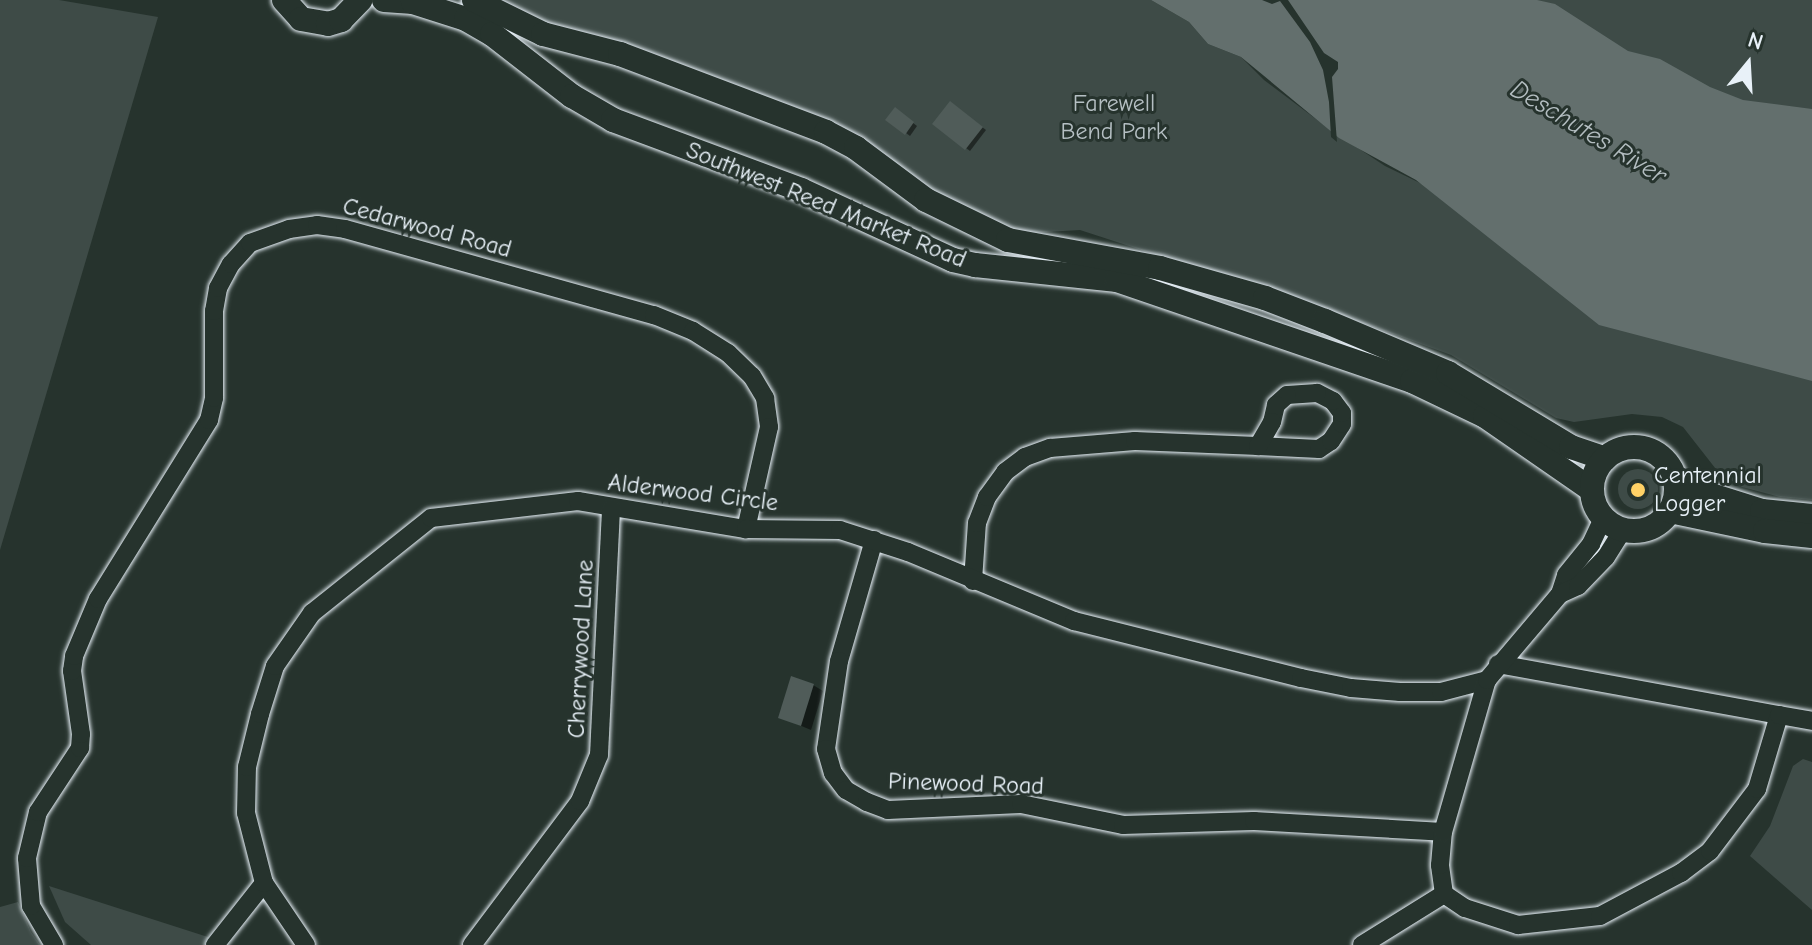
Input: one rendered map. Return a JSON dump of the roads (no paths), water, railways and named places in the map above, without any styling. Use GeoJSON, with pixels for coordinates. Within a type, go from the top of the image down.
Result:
{"type":"FeatureCollection","features":[{"type":"Feature","properties":{"kind":"main road"},"geometry":{"type":"LineString","coordinates":[[284,0],[301,19],[328,24],[341,20],[360,0]]}},
{"type":"Feature","properties":{"kind":"main road","name":"Southwest Reed Market Road"},"geometry":{"type":"LineString","coordinates":[[384,0],[413,2],[466,19],[492,34],[572,96],[613,120],[801,190],[953,260],[1007,270],[1117,280],[1412,381],[1485,416],[1592,490]]}},
{"type":"Feature","properties":{"kind":"main road","name":"Southwest Reed Market Road"},"geometry":{"type":"LineString","coordinates":[[474,0],[543,34],[620,54],[826,132],[856,148],[937,206],[1008,240],[1160,268],[1265,298],[1325,321],[1448,373],[1571,447],[1605,459]]}},
{"type":"Feature","properties":{"kind":"main road"},"geometry":{"type":"LineString","coordinates":[[1628,448],[1642,448],[1664,460],[1676,484],[1670,511],[1650,528],[1613,524],[1592,490],[1594,479],[1605,459],[1628,448]]}},
{"type":"Feature","properties":{"kind":"main road"},"geometry":{"type":"LineString","coordinates":[[1676,484],[1762,511],[1812,516]]}},
{"type":"Feature","properties":{"kind":"main road"},"geometry":{"type":"LineString","coordinates":[[1670,511],[1765,531],[1812,536]]}},
{"type":"Feature","properties":{"kind":"street","name":"Cedarwood Road"},"geometry":{"type":"LineString","coordinates":[[54,945],[31,906],[27,858],[38,812],[80,748],[81,734],[72,671],[74,656],[98,599],[209,420],[214,398],[214,311],[218,288],[231,264],[250,243],[289,229],[317,225],[345,229],[654,315],[693,331],[728,353],[752,376],[765,398],[769,427],[746,529]]}},
{"type":"Feature","properties":{"kind":"street"},"geometry":{"type":"LineString","coordinates":[[973,581],[977,523],[987,497],[1005,472],[1025,457],[1050,448],[1135,441],[1319,449],[1336,433],[1342,413],[1333,401],[1317,393],[1287,395],[1276,405],[1272,422],[1258,446]]}},
{"type":"Feature","properties":{"kind":"street","name":"Alderwood Circle"},"geometry":{"type":"LineString","coordinates":[[306,945],[264,883],[246,813],[247,767],[275,666],[312,613],[431,518],[535,503],[578,501],[746,529],[840,530],[874,540],[1074,621],[1351,688],[1441,692],[1487,680]]}},
{"type":"Feature","properties":{"kind":"street","name":"Cherrywood Lane"},"geometry":{"type":"LineString","coordinates":[[472,945],[580,801],[599,755],[611,508]]}},
{"type":"Feature","properties":{"kind":"street"},"geometry":{"type":"LineString","coordinates":[[1613,524],[1591,544],[1566,575],[1560,594],[1487,680],[1443,832],[1440,865],[1444,894],[1465,908],[1518,925],[1600,916],[1681,873],[1710,851],[1757,789],[1779,715]]}},
{"type":"Feature","properties":{"kind":"street","name":"Pinewood Road"},"geometry":{"type":"LineString","coordinates":[[874,540],[839,661],[826,749],[833,773],[846,790],[867,802],[888,810],[1021,804],[1123,825],[1254,821],[1443,832]]}},
{"type":"Feature","properties":{"kind":"street"},"geometry":{"type":"LineString","coordinates":[[1498,664],[1812,721]]}},
{"type":"Feature","properties":{"kind":"street"},"geometry":{"type":"LineString","coordinates":[[215,945],[264,883]]}},
{"type":"Feature","properties":{"kind":"street"},"geometry":{"type":"LineString","coordinates":[[1362,945],[1444,894]]}},
{"type":"Feature","properties":{"kind":"water","name":"Deschutes River"},"geometry":{"type":"Polygon","coordinates":[[[1151,0],[1537,0],[1555,4],[1628,51],[1660,59],[1710,87],[1743,100],[1812,109],[1812,381],[1599,325],[1416,180],[1339,138],[1241,57],[1208,44],[1189,22],[1151,0]]]}},
{"type":"Feature","properties":{"kind":"place","name":"Centennial Logger"},"geometry":{"type":"Point","coordinates":[1638,490]}},
{"type":"Feature","properties":{"kind":"park label","name":"Farewell Bend Park"},"geometry":{"type":"Point","coordinates":[1114,118]}}]}
